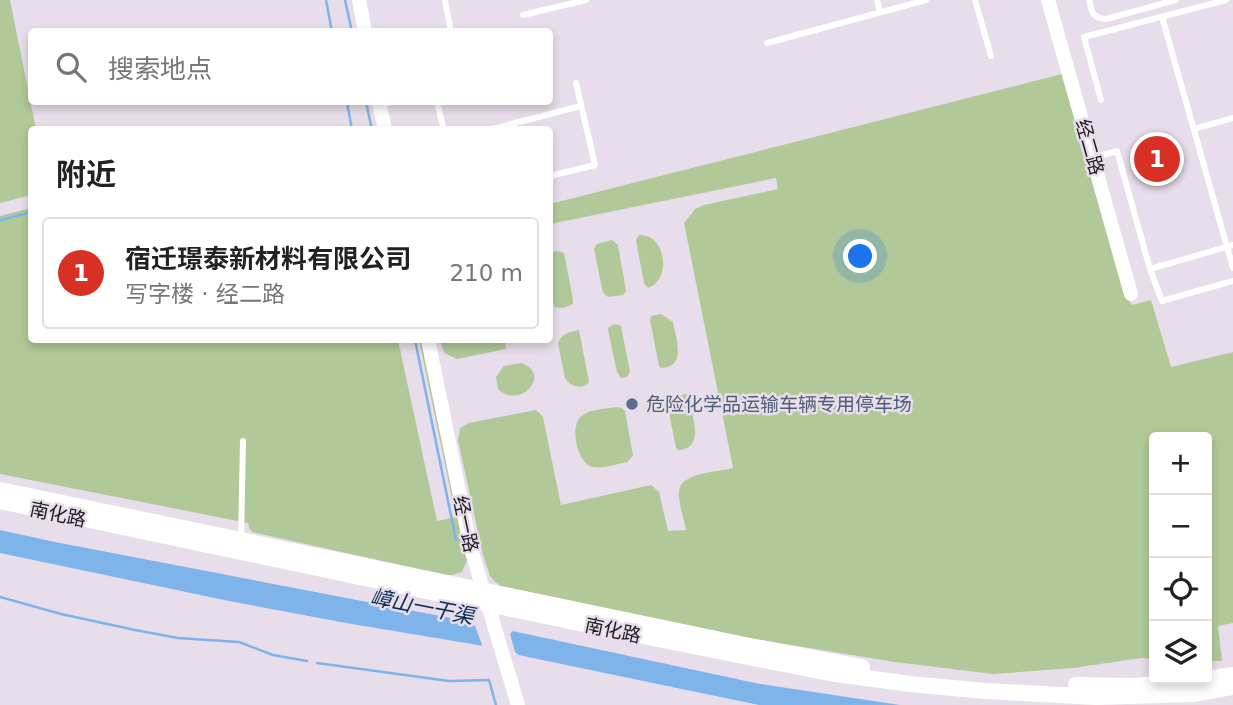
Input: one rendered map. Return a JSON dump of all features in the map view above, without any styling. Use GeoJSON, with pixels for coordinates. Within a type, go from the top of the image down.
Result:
{"type":"FeatureCollection","features":[{"type":"Feature","properties":{"kind":"main road","name":"南化路"},"geometry":{"type":"LineString","coordinates":[[0,490],[241,540],[487,604],[750,646],[910,675],[1060,685],[1155,684]]}},
{"type":"Feature","properties":{"kind":"main road","name":"南化路"},"geometry":{"type":"LineString","coordinates":[[0,501],[829,673],[986,691],[1097,697],[1193,694],[1233,687]]}},
{"type":"Feature","properties":{"kind":"main road","name":"南化路"},"geometry":{"type":"LineString","coordinates":[[1212,678],[1233,674]]}},
{"type":"Feature","properties":{"kind":"street"},"geometry":{"type":"LineString","coordinates":[[359,0],[364,28]]}},
{"type":"Feature","properties":{"kind":"street","name":"经二路"},"geometry":{"type":"LineString","coordinates":[[1048,0],[1131,294]]}},
{"type":"Feature","properties":{"kind":"street"},"geometry":{"type":"LineString","coordinates":[[384,105],[385,126]]}},
{"type":"Feature","properties":{"kind":"street","name":"经一路"},"geometry":{"type":"LineString","coordinates":[[429,343],[471,549],[518,705]]}},
{"type":"Feature","properties":{"kind":"lane"},"geometry":{"type":"LineString","coordinates":[[445,0],[450,28]]}},
{"type":"Feature","properties":{"kind":"lane"},"geometry":{"type":"LineString","coordinates":[[523,15],[586,0]]}},
{"type":"Feature","properties":{"kind":"lane"},"geometry":{"type":"LineString","coordinates":[[877,0],[880,12]]}},
{"type":"Feature","properties":{"kind":"lane"},"geometry":{"type":"LineString","coordinates":[[767,43],[926,0]]}},
{"type":"Feature","properties":{"kind":"lane"},"geometry":{"type":"LineString","coordinates":[[975,0],[991,56]]}},
{"type":"Feature","properties":{"kind":"lane"},"geometry":{"type":"LineString","coordinates":[[1089,0],[1093,14],[1106,19],[1176,0]]}},
{"type":"Feature","properties":{"kind":"lane"},"geometry":{"type":"LineString","coordinates":[[1101,100],[1084,37],[1226,0]]}},
{"type":"Feature","properties":{"kind":"lane"},"geometry":{"type":"LineString","coordinates":[[1162,17],[1230,246],[1233,268]]}},
{"type":"Feature","properties":{"kind":"lane"},"geometry":{"type":"LineString","coordinates":[[553,175],[595,165],[576,83]]}},
{"type":"Feature","properties":{"kind":"lane"},"geometry":{"type":"LineString","coordinates":[[438,105],[443,126]]}},
{"type":"Feature","properties":{"kind":"lane"},"geometry":{"type":"LineString","coordinates":[[504,126],[581,106]]}},
{"type":"Feature","properties":{"kind":"lane"},"geometry":{"type":"LineString","coordinates":[[1194,129],[1233,118]]}},
{"type":"Feature","properties":{"kind":"lane"},"geometry":{"type":"LineString","coordinates":[[1093,158],[1117,151],[1150,269],[1162,301],[1233,281]]}},
{"type":"Feature","properties":{"kind":"lane"},"geometry":{"type":"LineString","coordinates":[[1150,269],[1230,246]]}},
{"type":"Feature","properties":{"kind":"lane"},"geometry":{"type":"LineString","coordinates":[[241,540],[243,441]]}},
{"type":"Feature","properties":{"kind":"green space"},"geometry":{"type":"Polygon","coordinates":[[[0,0],[10,0],[28,89],[28,105],[31,105],[35,126],[28,126],[28,196],[0,203],[0,0]]]}},
{"type":"Feature","properties":{"kind":"green space"},"geometry":{"type":"Polygon","coordinates":[[[1062,74],[1124,294],[1132,305],[1151,300],[1171,367],[1233,352],[1233,623],[1218,626],[1222,661],[1212,661],[1212,432],[1149,432],[1149,659],[993,674],[895,662],[742,637],[501,586],[490,576],[483,555],[458,440],[460,428],[469,423],[536,410],[543,417],[561,505],[651,485],[659,492],[668,531],[686,530],[679,496],[681,485],[701,474],[733,468],[684,223],[695,209],[704,205],[778,189],[776,178],[553,223],[553,203],[1062,74]]]}},
{"type":"Feature","properties":{"kind":"green space"},"geometry":{"type":"Polygon","coordinates":[[[28,209],[28,343],[399,343],[437,521],[456,517],[420,343],[425,343],[468,558],[462,572],[446,575],[252,532],[248,523],[0,474],[0,216],[28,209]]]}},
{"type":"Feature","properties":{"kind":"green space"},"geometry":{"type":"Polygon","coordinates":[[[639,235],[648,236],[655,241],[663,258],[661,276],[648,288],[644,283],[636,240],[639,235]]]}},
{"type":"Feature","properties":{"kind":"green space"},"geometry":{"type":"Polygon","coordinates":[[[612,240],[618,245],[626,291],[623,295],[608,297],[603,293],[594,249],[597,244],[612,240]]]}},
{"type":"Feature","properties":{"kind":"green space"},"geometry":{"type":"Polygon","coordinates":[[[553,252],[564,253],[573,299],[573,304],[563,308],[555,307],[553,303],[553,252]]]}},
{"type":"Feature","properties":{"kind":"green space"},"geometry":{"type":"Polygon","coordinates":[[[661,314],[673,322],[678,351],[674,363],[661,368],[650,320],[651,316],[661,314]]]}},
{"type":"Feature","properties":{"kind":"green space"},"geometry":{"type":"Polygon","coordinates":[[[615,324],[621,326],[630,372],[627,377],[621,378],[617,372],[608,330],[615,324]]]}},
{"type":"Feature","properties":{"kind":"green space"},"geometry":{"type":"Polygon","coordinates":[[[579,330],[589,382],[580,387],[565,378],[558,343],[564,335],[579,330]]]}},
{"type":"Feature","properties":{"kind":"green space"},"geometry":{"type":"Polygon","coordinates":[[[441,343],[505,343],[506,349],[457,359],[444,353],[441,343]]]}},
{"type":"Feature","properties":{"kind":"green space"},"geometry":{"type":"Polygon","coordinates":[[[521,363],[530,368],[534,381],[523,393],[507,395],[498,389],[496,377],[504,366],[521,363]]]}},
{"type":"Feature","properties":{"kind":"green space"},"geometry":{"type":"Polygon","coordinates":[[[687,394],[694,419],[695,436],[687,448],[678,450],[667,403],[671,398],[687,394]]]}},
{"type":"Feature","properties":{"kind":"green space"},"geometry":{"type":"Polygon","coordinates":[[[616,407],[625,411],[633,456],[627,462],[593,467],[583,459],[576,443],[578,420],[590,412],[616,407]]]}},
{"type":"Feature","properties":{"kind":"water"},"geometry":{"type":"Polygon","coordinates":[[[0,530],[456,619],[760,684],[900,705],[759,705],[478,645],[229,601],[0,553],[0,530]]]}},
{"type":"Feature","properties":{"kind":"pier"},"geometry":{"type":"Polygon","coordinates":[[[468,618],[515,628],[510,634],[515,652],[524,660],[479,649],[482,645],[475,626],[468,618]]]}},
{"type":"Feature","properties":{"kind":"waterway"},"geometry":{"type":"LineString","coordinates":[[326,0],[331,28]]}},
{"type":"Feature","properties":{"kind":"waterway"},"geometry":{"type":"LineString","coordinates":[[345,0],[351,28]]}},
{"type":"Feature","properties":{"kind":"waterway"},"geometry":{"type":"LineString","coordinates":[[348,105],[351,126]]}},
{"type":"Feature","properties":{"kind":"waterway"},"geometry":{"type":"LineString","coordinates":[[367,105],[371,126]]}},
{"type":"Feature","properties":{"kind":"waterway"},"geometry":{"type":"LineString","coordinates":[[0,220],[28,213]]}},
{"type":"Feature","properties":{"kind":"waterway"},"geometry":{"type":"LineString","coordinates":[[416,343],[456,540]]}},
{"type":"Feature","properties":{"kind":"waterway"},"geometry":{"type":"LineString","coordinates":[[0,597],[135,630],[178,638],[239,642],[273,655],[307,661]]}},
{"type":"Feature","properties":{"kind":"waterway"},"geometry":{"type":"LineString","coordinates":[[317,663],[449,681],[489,680],[496,705]]}},
{"type":"Feature","properties":{"kind":"place","name":"宿迁璟泰新材料有限公司"},"geometry":{"type":"Point","coordinates":[1157,159]}},
{"type":"Feature","properties":{"kind":"place","name":"危险化学品运输车辆专用停车场"},"geometry":{"type":"Point","coordinates":[632,404]}},
{"type":"Feature","properties":{"kind":"water label","name":"嶂山一干渠"},"geometry":{"type":"Point","coordinates":[422,607]}}]}
